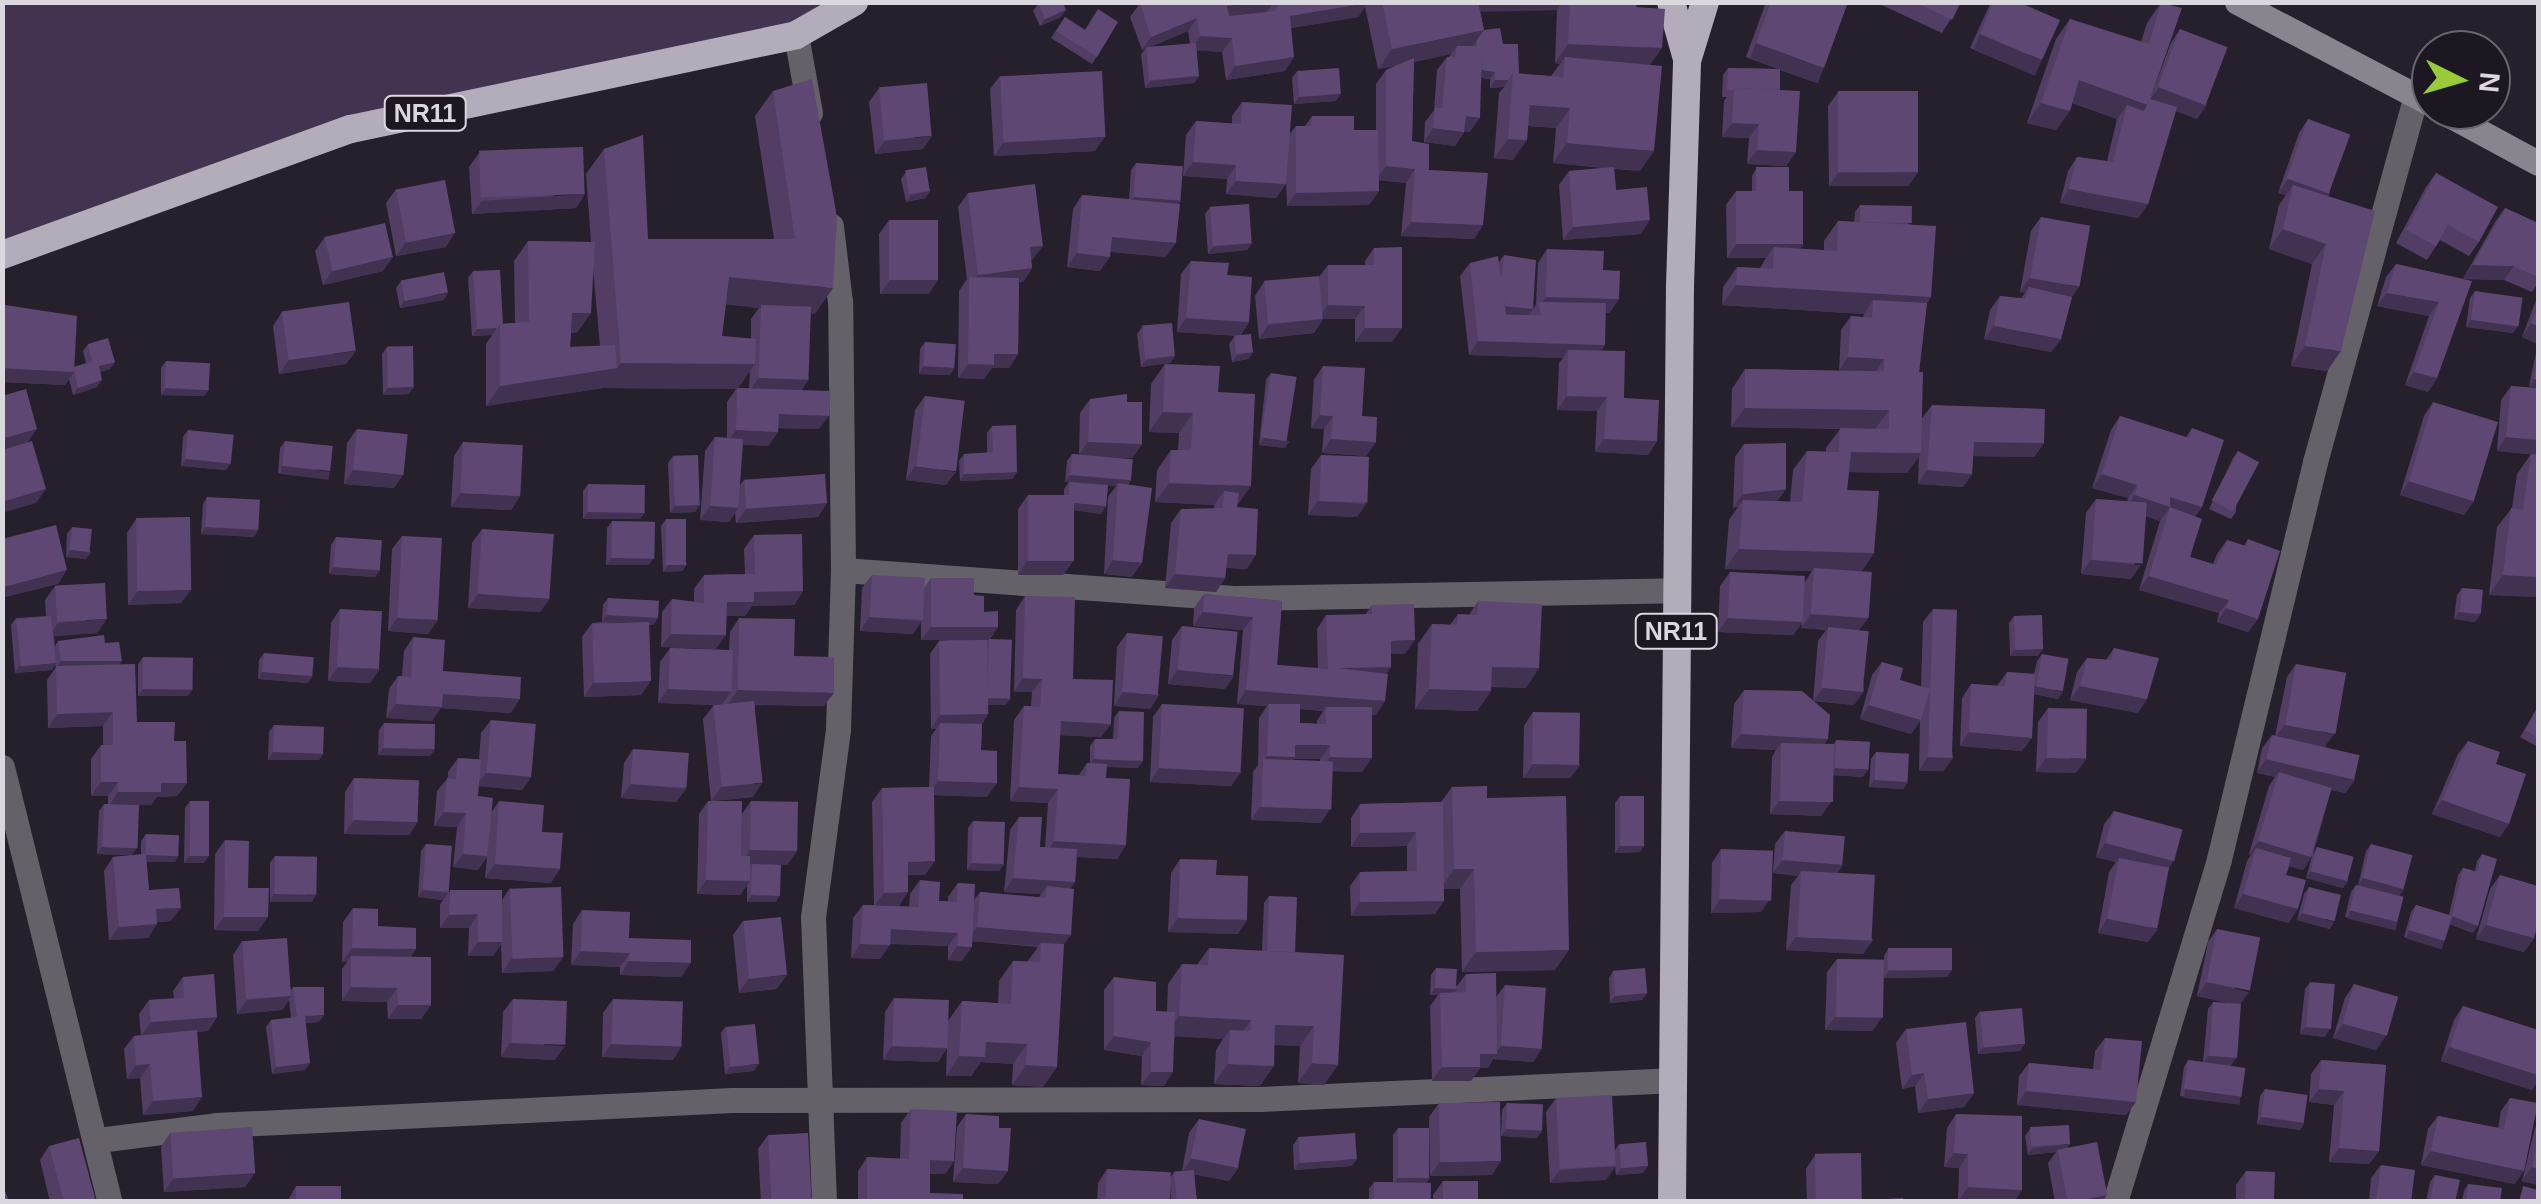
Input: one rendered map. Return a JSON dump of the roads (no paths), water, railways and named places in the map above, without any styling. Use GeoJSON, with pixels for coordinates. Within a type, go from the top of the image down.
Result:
{"type":"FeatureCollection","features":[{"type":"Feature","properties":{"kind":"highway","name":"NR11"},"geometry":{"type":"LineString","coordinates":[[2,255],[351,129],[796,35],[854,2]]}},
{"type":"Feature","properties":{"kind":"highway","name":"NR11"},"geometry":{"type":"LineString","coordinates":[[1671,2],[1688,60]]}},
{"type":"Feature","properties":{"kind":"highway","name":"NR11"},"geometry":{"type":"LineString","coordinates":[[1672,1202],[1676,590],[1688,60],[1706,2]]}},
{"type":"Feature","properties":{"kind":"main road"},"geometry":{"type":"LineString","coordinates":[[2236,2],[2411,93]]}},
{"type":"Feature","properties":{"kind":"main road"},"geometry":{"type":"LineString","coordinates":[[2477,130],[2538,163]]}},
{"type":"Feature","properties":{"kind":"street"},"geometry":{"type":"LineString","coordinates":[[796,35],[816,140]]}},
{"type":"Feature","properties":{"kind":"street"},"geometry":{"type":"LineString","coordinates":[[2115,1202],[2219,859],[2315,462],[2414,130]]}},
{"type":"Feature","properties":{"kind":"street"},"geometry":{"type":"LineString","coordinates":[[824,1202],[813,917],[838,729],[843,570],[840,302],[829,206]]}},
{"type":"Feature","properties":{"kind":"street"},"geometry":{"type":"LineString","coordinates":[[843,570],[1237,598],[1676,590]]}},
{"type":"Feature","properties":{"kind":"street"},"geometry":{"type":"LineString","coordinates":[[2,767],[15,875],[98,1140],[110,1202]]}},
{"type":"Feature","properties":{"kind":"street"},"geometry":{"type":"LineString","coordinates":[[98,1140],[216,1125],[822,1101],[1258,1099],[1671,1080]]}}]}
